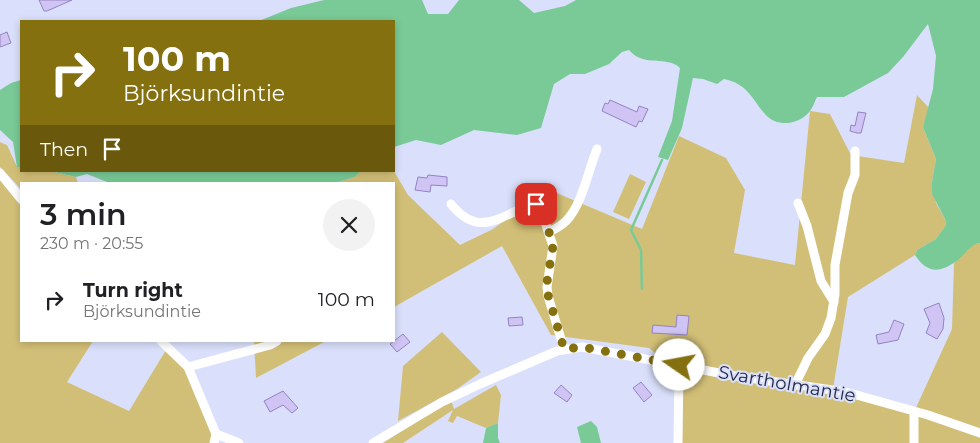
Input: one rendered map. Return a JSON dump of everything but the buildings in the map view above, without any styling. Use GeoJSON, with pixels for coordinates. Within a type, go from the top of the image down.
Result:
{"type":"FeatureCollection","features":[{"type":"Feature","properties":{"kind":"street"},"geometry":{"type":"LineString","coordinates":[[549,232],[567,220],[572,212],[582,192],[597,149]]}},
{"type":"Feature","properties":{"kind":"street"},"geometry":{"type":"LineString","coordinates":[[795,384],[808,358],[825,334],[834,302],[835,266],[848,193],[855,175],[856,151]]}},
{"type":"Feature","properties":{"kind":"street"},"geometry":{"type":"LineString","coordinates":[[0,173],[20,198]]}},
{"type":"Feature","properties":{"kind":"street"},"geometry":{"type":"LineString","coordinates":[[798,202],[807,226],[821,281],[834,302]]}},
{"type":"Feature","properties":{"kind":"street"},"geometry":{"type":"LineString","coordinates":[[451,204],[466,220],[486,223],[496,221],[532,204],[536,204],[543,211],[553,246],[553,256],[546,288],[564,349]]}},
{"type":"Feature","properties":{"kind":"street"},"geometry":{"type":"LineString","coordinates":[[162,342],[188,368],[215,438],[239,443]]}},
{"type":"Feature","properties":{"kind":"street"},"geometry":{"type":"LineString","coordinates":[[188,368],[275,342]]}},
{"type":"Feature","properties":{"kind":"street","name":"Svartholmantie"},"geometry":{"type":"LineString","coordinates":[[373,443],[442,402],[564,349],[582,347],[846,392],[980,433]]}},
{"type":"Feature","properties":{"kind":"street"},"geometry":{"type":"LineString","coordinates":[[678,443],[679,365]]}},
{"type":"Feature","properties":{"kind":"street"},"geometry":{"type":"LineString","coordinates":[[914,412],[914,443]]}},
{"type":"Feature","properties":{"kind":"shaded area"},"geometry":{"type":"Polygon","coordinates":[[[324,0],[422,0],[428,14],[448,14],[459,0],[519,0],[534,13],[565,6],[576,0],[980,0],[980,243],[969,248],[958,260],[949,266],[938,270],[928,268],[915,255],[917,250],[936,239],[946,225],[945,219],[932,194],[936,159],[923,127],[933,89],[936,56],[928,24],[903,57],[888,73],[844,97],[817,97],[810,111],[794,122],[782,123],[770,118],[739,84],[724,79],[717,84],[693,78],[682,128],[668,160],[658,157],[672,121],[680,68],[675,64],[641,59],[629,50],[622,52],[609,64],[585,74],[570,74],[554,84],[541,128],[517,135],[474,130],[441,145],[416,140],[395,147],[395,20],[261,20],[291,8],[324,0]]]}},
{"type":"Feature","properties":{"kind":"shaded area"},"geometry":{"type":"Polygon","coordinates":[[[20,80],[20,168],[17,167],[13,142],[0,130],[0,90],[20,80]]]}},
{"type":"Feature","properties":{"kind":"shaded area"},"geometry":{"type":"Polygon","coordinates":[[[917,95],[929,108],[923,127],[936,159],[932,182],[936,203],[945,219],[946,225],[936,239],[917,250],[915,255],[848,297],[833,389],[914,412],[952,329],[954,263],[972,245],[980,243],[980,443],[681,443],[681,374],[649,348],[551,335],[502,246],[395,306],[395,182],[338,182],[355,177],[360,172],[395,172],[408,195],[460,245],[493,229],[547,189],[642,229],[679,136],[726,158],[745,190],[734,253],[795,265],[810,111],[830,114],[851,155],[904,163],[917,95]]]}},
{"type":"Feature","properties":{"kind":"shaded area"},"geometry":{"type":"Polygon","coordinates":[[[0,142],[7,145],[17,167],[20,168],[20,172],[54,172],[76,177],[77,182],[20,182],[20,188],[0,167],[0,142]]]}},
{"type":"Feature","properties":{"kind":"shaded area"},"geometry":{"type":"Polygon","coordinates":[[[54,172],[360,172],[355,177],[338,182],[107,182],[87,174],[76,177],[54,172]]]}},
{"type":"Feature","properties":{"kind":"shaded area"},"geometry":{"type":"Polygon","coordinates":[[[630,174],[646,182],[629,219],[613,212],[630,174]]]}},
{"type":"Feature","properties":{"kind":"shaded area"},"geometry":{"type":"Polygon","coordinates":[[[0,180],[20,205],[20,342],[92,342],[67,382],[129,411],[166,350],[185,369],[215,440],[211,443],[0,443],[0,180]]]}},
{"type":"Feature","properties":{"kind":"shaded area"},"geometry":{"type":"Polygon","coordinates":[[[442,332],[481,372],[457,389],[398,421],[403,366],[442,332]]]}},
{"type":"Feature","properties":{"kind":"shaded area"},"geometry":{"type":"Polygon","coordinates":[[[254,342],[324,342],[256,378],[254,342]]]}},
{"type":"Feature","properties":{"kind":"shaded area"},"geometry":{"type":"Polygon","coordinates":[[[496,385],[501,395],[498,423],[486,428],[457,416],[453,423],[448,421],[453,410],[403,443],[383,443],[451,400],[454,409],[496,385]]]}},
{"type":"Feature","properties":{"kind":"shaded area"},"geometry":{"type":"Polygon","coordinates":[[[591,421],[597,427],[601,443],[581,443],[577,427],[591,421]]]}},
{"type":"Feature","properties":{"kind":"shaded area"},"geometry":{"type":"Polygon","coordinates":[[[498,423],[500,443],[483,443],[486,428],[498,423]]]}},
{"type":"Feature","properties":{"kind":"waterway"},"geometry":{"type":"LineString","coordinates":[[642,289],[641,250],[631,230],[662,160]]}},
{"type":"Feature","properties":{"kind":"route"},"geometry":{"type":"LineString","coordinates":[[536,204],[543,211],[553,246],[553,256],[546,288],[564,349],[582,347],[679,365]]}}]}
